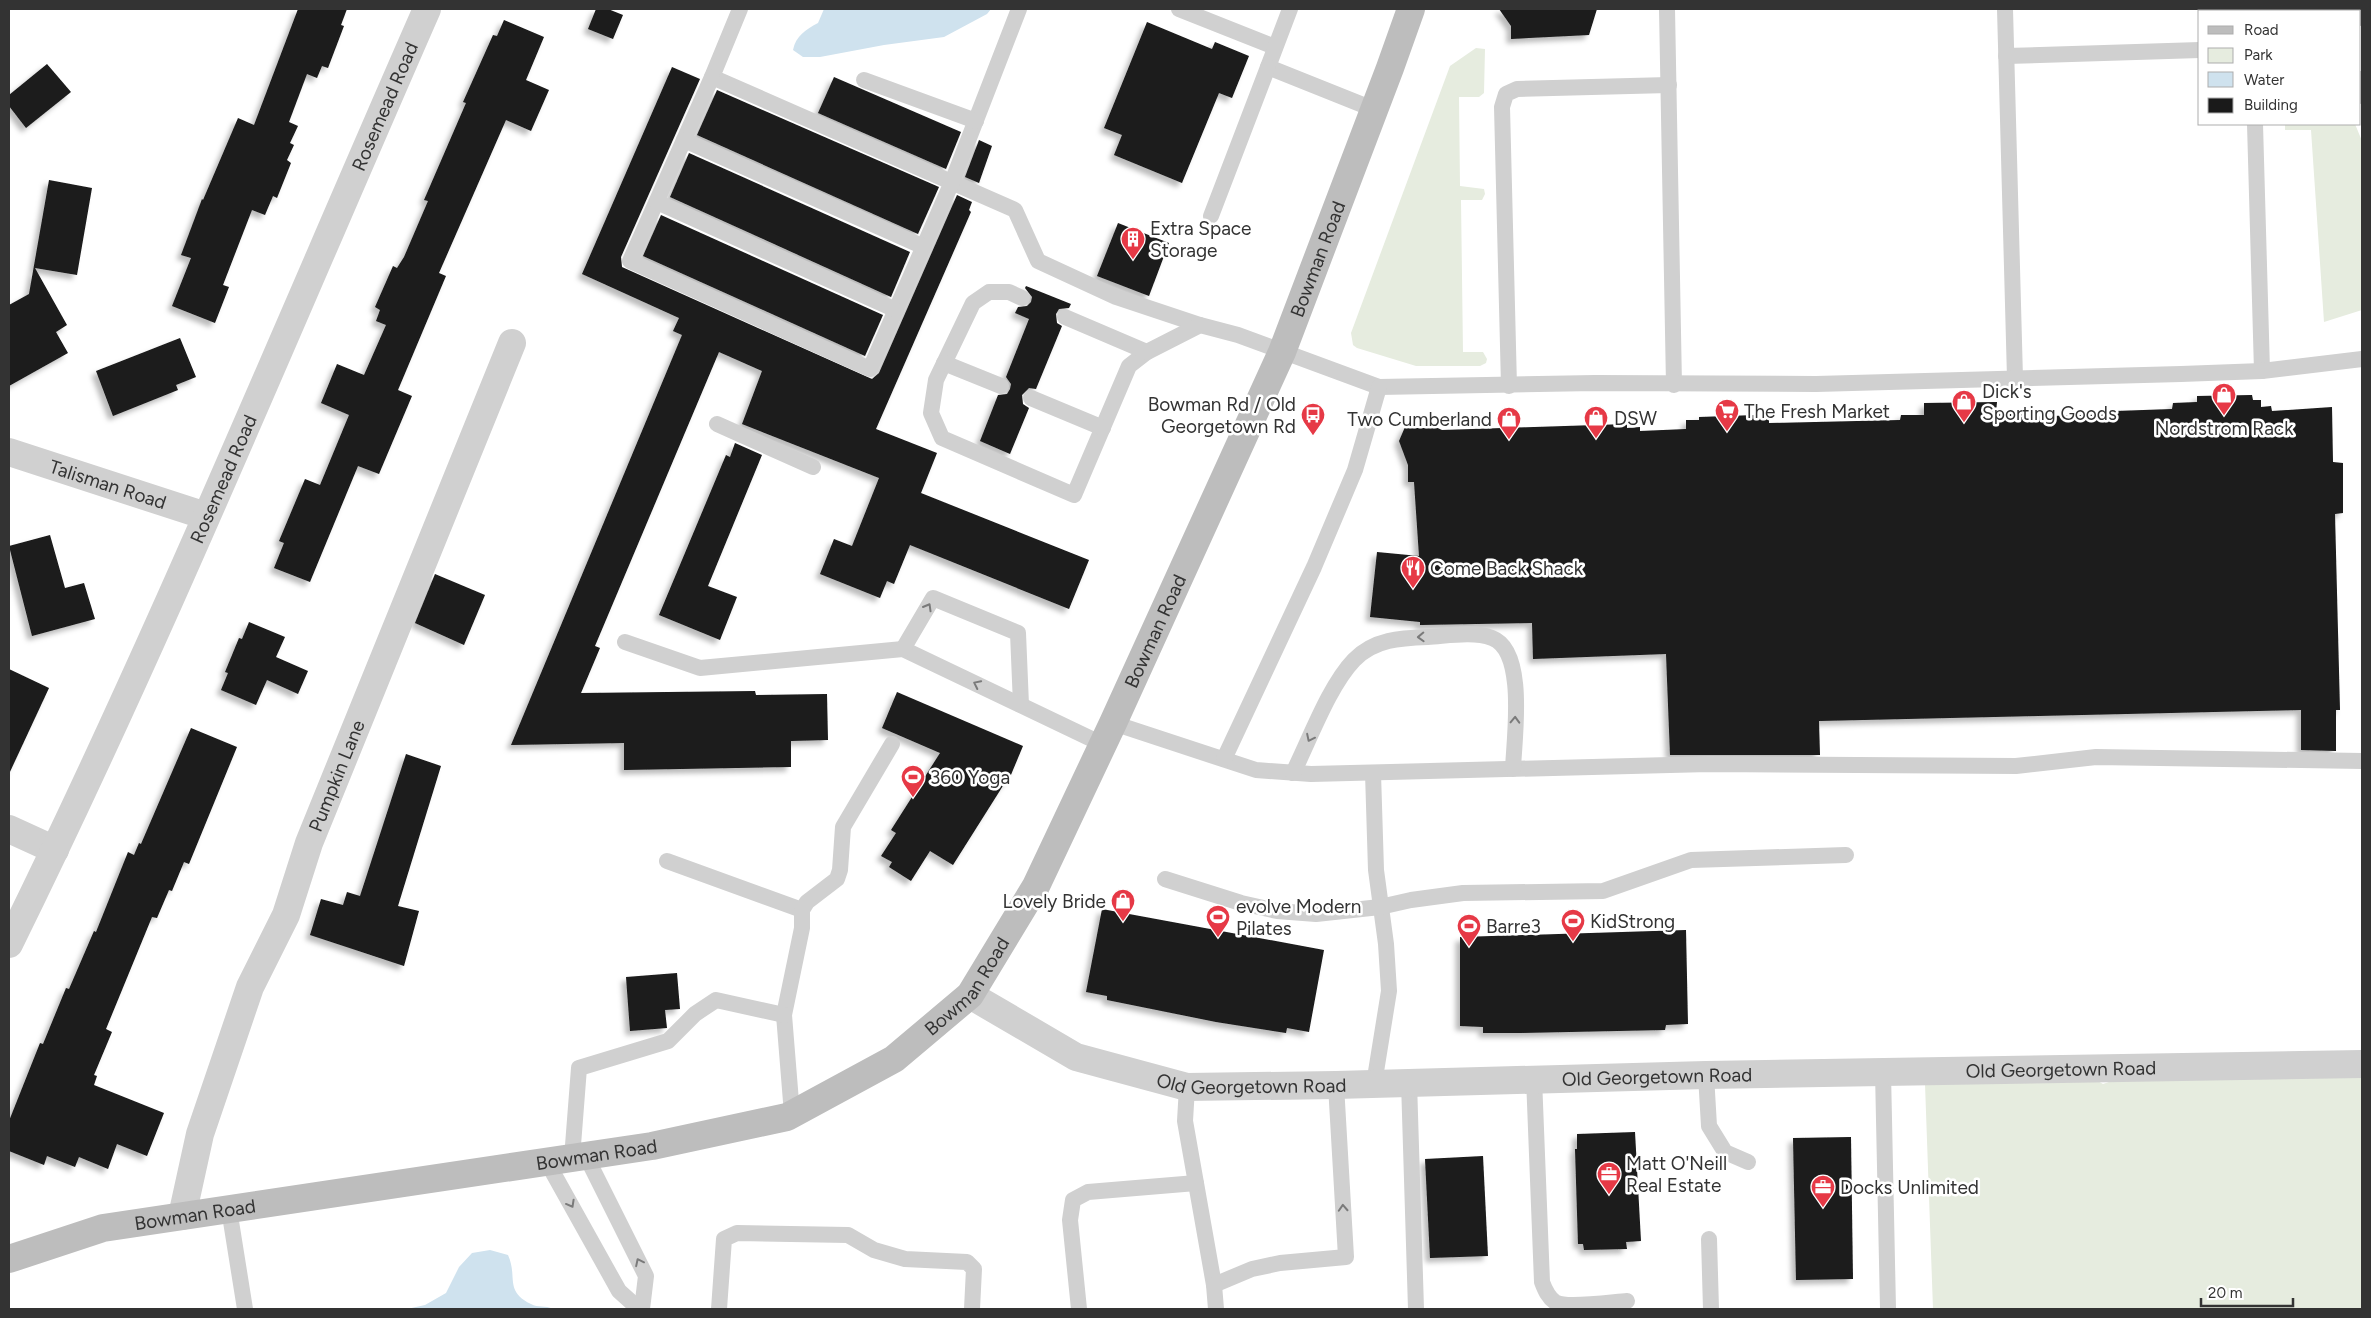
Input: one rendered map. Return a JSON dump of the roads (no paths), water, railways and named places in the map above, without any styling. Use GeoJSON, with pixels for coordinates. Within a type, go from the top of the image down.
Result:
{"type":"FeatureCollection","features":[{"type":"Feature","properties":{"kind":"main road","name":"Bowman Road"},"geometry":{"type":"LineString","coordinates":[[9,1259],[103,1228],[652,1146],[792,1114],[894,1060],[970,995],[1036,886],[1282,352],[1411,9]]}},
{"type":"Feature","properties":{"kind":"street","name":"Rosemead Road"},"geometry":{"type":"LineString","coordinates":[[9,944],[55,850],[206,516],[427,9]]}},
{"type":"Feature","properties":{"kind":"street","name":"Pumpkin Lane"},"geometry":{"type":"LineString","coordinates":[[182,1216],[200,1134],[250,987],[286,915],[309,843],[512,343]]}},
{"type":"Feature","properties":{"kind":"street","name":"Talisman Road"},"geometry":{"type":"LineString","coordinates":[[9,452],[206,516]]}},
{"type":"Feature","properties":{"kind":"street"},"geometry":{"type":"LineString","coordinates":[[9,828],[55,850]]}},
{"type":"Feature","properties":{"kind":"street","name":"Old Georgetown Road"},"geometry":{"type":"LineString","coordinates":[[970,995],[1076,1057],[1187,1087],[1336,1085],[1534,1078],[2362,1064]]}},
{"type":"Feature","properties":{"kind":"lane"},"geometry":{"type":"LineString","coordinates":[[740,9],[712,77],[630,261],[870,369],[952,182],[1019,9]]}},
{"type":"Feature","properties":{"kind":"lane"},"geometry":{"type":"LineString","coordinates":[[1179,9],[1275,47]]}},
{"type":"Feature","properties":{"kind":"lane"},"geometry":{"type":"LineString","coordinates":[[1211,216],[1290,9]]}},
{"type":"Feature","properties":{"kind":"lane"},"geometry":{"type":"LineString","coordinates":[[1667,9],[1674,385]]}},
{"type":"Feature","properties":{"kind":"lane"},"geometry":{"type":"LineString","coordinates":[[2005,9],[2015,378]]}},
{"type":"Feature","properties":{"kind":"lane"},"geometry":{"type":"LineString","coordinates":[[2006,56],[2198,50]]}},
{"type":"Feature","properties":{"kind":"lane"},"geometry":{"type":"LineString","coordinates":[[1268,67],[1374,109]]}},
{"type":"Feature","properties":{"kind":"lane"},"geometry":{"type":"LineString","coordinates":[[712,77],[1015,210],[1038,261],[1116,297],[1200,325],[1238,335],[1379,387],[1595,383],[1674,385],[1816,384],[2262,371],[2362,359]]}},
{"type":"Feature","properties":{"kind":"lane"},"geometry":{"type":"LineString","coordinates":[[864,80],[976,121]]}},
{"type":"Feature","properties":{"kind":"lane"},"geometry":{"type":"LineString","coordinates":[[1509,386],[1502,108],[1506,94],[1517,90],[1669,85]]}},
{"type":"Feature","properties":{"kind":"lane"},"geometry":{"type":"LineString","coordinates":[[2255,125],[2262,371]]}},
{"type":"Feature","properties":{"kind":"lane"},"geometry":{"type":"LineString","coordinates":[[684,140],[924,247]]}},
{"type":"Feature","properties":{"kind":"lane"},"geometry":{"type":"LineString","coordinates":[[657,202],[896,310]]}},
{"type":"Feature","properties":{"kind":"lane"},"geometry":{"type":"LineString","coordinates":[[1022,298],[1009,292],[989,292],[973,303],[936,380],[931,413],[942,438],[1074,495],[1129,366],[1147,352],[1200,325]]}},
{"type":"Feature","properties":{"kind":"lane"},"geometry":{"type":"LineString","coordinates":[[1065,317],[1147,352]]}},
{"type":"Feature","properties":{"kind":"lane"},"geometry":{"type":"LineString","coordinates":[[944,363],[1000,386]]}},
{"type":"Feature","properties":{"kind":"lane"},"geometry":{"type":"LineString","coordinates":[[1224,759],[1314,567],[1356,470],[1379,387]]}},
{"type":"Feature","properties":{"kind":"lane"},"geometry":{"type":"LineString","coordinates":[[1031,398],[1103,428]]}},
{"type":"Feature","properties":{"kind":"lane"},"geometry":{"type":"LineString","coordinates":[[717,424],[813,467]]}},
{"type":"Feature","properties":{"kind":"lane"},"geometry":{"type":"LineString","coordinates":[[903,649],[933,598],[1018,633],[1020,705]]}},
{"type":"Feature","properties":{"kind":"lane"},"geometry":{"type":"LineString","coordinates":[[1293,773],[1336,686],[1355,660],[1375,645],[1397,638],[1477,635],[1493,638],[1508,652],[1516,682],[1513,769]]}},
{"type":"Feature","properties":{"kind":"lane"},"geometry":{"type":"LineString","coordinates":[[625,642],[700,668],[903,649],[1020,705],[1107,734],[1224,759],[1256,770],[1293,773],[1374,773],[1709,764],[2016,766],[2096,757],[2362,761]]}},
{"type":"Feature","properties":{"kind":"lane"},"geometry":{"type":"LineString","coordinates":[[792,1114],[784,1015],[802,928],[802,910],[807,902],[837,879],[840,870],[843,827],[892,744]]}},
{"type":"Feature","properties":{"kind":"lane"},"geometry":{"type":"LineString","coordinates":[[1374,773],[1376,870],[1386,944],[1389,991],[1374,1084]]}},
{"type":"Feature","properties":{"kind":"lane"},"geometry":{"type":"LineString","coordinates":[[1165,879],[1241,904],[1277,911],[1316,914],[1380,908],[1411,900],[1463,894],[1603,891],[1691,860],[1846,855]]}},
{"type":"Feature","properties":{"kind":"lane"},"geometry":{"type":"LineString","coordinates":[[667,861],[802,910]]}},
{"type":"Feature","properties":{"kind":"lane"},"geometry":{"type":"LineString","coordinates":[[641,1309],[619,1291],[568,1158],[579,1068],[668,1041],[695,1014],[716,1000],[784,1015]]}},
{"type":"Feature","properties":{"kind":"lane"},"geometry":{"type":"LineString","coordinates":[[1883,1072],[1888,1309]]}},
{"type":"Feature","properties":{"kind":"lane"},"geometry":{"type":"LineString","coordinates":[[1706,1075],[1709,1126],[1726,1152],[1748,1162]]}},
{"type":"Feature","properties":{"kind":"lane"},"geometry":{"type":"LineString","coordinates":[[1534,1078],[1542,1282],[1547,1294],[1556,1303],[1570,1305],[1627,1301]]}},
{"type":"Feature","properties":{"kind":"lane"},"geometry":{"type":"LineString","coordinates":[[1409,1082],[1416,1309]]}},
{"type":"Feature","properties":{"kind":"lane"},"geometry":{"type":"LineString","coordinates":[[1214,1285],[1252,1270],[1280,1263],[1346,1257],[1336,1085]]}},
{"type":"Feature","properties":{"kind":"lane"},"geometry":{"type":"LineString","coordinates":[[1187,1087],[1185,1121],[1214,1285],[1216,1309]]}},
{"type":"Feature","properties":{"kind":"lane"},"geometry":{"type":"LineString","coordinates":[[568,1158],[646,1276],[641,1309]]}},
{"type":"Feature","properties":{"kind":"lane"},"geometry":{"type":"LineString","coordinates":[[1079,1309],[1070,1220],[1073,1200],[1088,1192],[1196,1183]]}},
{"type":"Feature","properties":{"kind":"lane"},"geometry":{"type":"LineString","coordinates":[[229,1209],[245,1309]]}},
{"type":"Feature","properties":{"kind":"lane"},"geometry":{"type":"LineString","coordinates":[[718,1309],[724,1240],[736,1233],[848,1235],[874,1250],[905,1259],[967,1262],[974,1269],[972,1309]]}},
{"type":"Feature","properties":{"kind":"lane"},"geometry":{"type":"LineString","coordinates":[[1708,1239],[1711,1309]]}},
{"type":"Feature","properties":{"kind":"water"},"geometry":{"type":"Polygon","coordinates":[[[824,9],[991,9],[987,14],[944,37],[884,45],[820,57],[803,57],[793,50],[794,45],[802,34],[818,23],[824,9]]]}},
{"type":"Feature","properties":{"kind":"water"},"geometry":{"type":"Polygon","coordinates":[[[490,1250],[508,1255],[511,1263],[514,1289],[517,1294],[534,1305],[553,1309],[407,1309],[425,1305],[446,1293],[459,1267],[472,1253],[490,1250]]]}},
{"type":"Feature","properties":{"kind":"place","name":"Extra Space Storage"},"geometry":{"type":"Point","coordinates":[1133,260]}},
{"type":"Feature","properties":{"kind":"place","name":"Nordstrom Rack"},"geometry":{"type":"Point","coordinates":[2224,416]}},
{"type":"Feature","properties":{"kind":"place","name":"Dick's Sporting Goods"},"geometry":{"type":"Point","coordinates":[1964,423]}},
{"type":"Feature","properties":{"kind":"place","name":"The Fresh Market"},"geometry":{"type":"Point","coordinates":[1727,432]}},
{"type":"Feature","properties":{"kind":"place","name":"Bowman Rd / Old Georgetown Rd"},"geometry":{"type":"Point","coordinates":[1313,436]}},
{"type":"Feature","properties":{"kind":"place","name":"DSW"},"geometry":{"type":"Point","coordinates":[1596,439]}},
{"type":"Feature","properties":{"kind":"place","name":"Two Cumberland"},"geometry":{"type":"Point","coordinates":[1509,440]}},
{"type":"Feature","properties":{"kind":"place","name":"Come Back Shack"},"geometry":{"type":"Point","coordinates":[1413,589]}},
{"type":"Feature","properties":{"kind":"place","name":"360 Yoga"},"geometry":{"type":"Point","coordinates":[913,798]}},
{"type":"Feature","properties":{"kind":"place","name":"Lovely Bride"},"geometry":{"type":"Point","coordinates":[1123,922]}},
{"type":"Feature","properties":{"kind":"place","name":"evolve Modern Pilates"},"geometry":{"type":"Point","coordinates":[1218,938]}},
{"type":"Feature","properties":{"kind":"place","name":"KidStrong"},"geometry":{"type":"Point","coordinates":[1573,942]}},
{"type":"Feature","properties":{"kind":"place","name":"Barre3"},"geometry":{"type":"Point","coordinates":[1469,947]}},
{"type":"Feature","properties":{"kind":"place","name":"Matt O'Neill Real Estate"},"geometry":{"type":"Point","coordinates":[1609,1195]}},
{"type":"Feature","properties":{"kind":"place","name":"Docks Unlimited"},"geometry":{"type":"Point","coordinates":[1823,1208]}}]}
